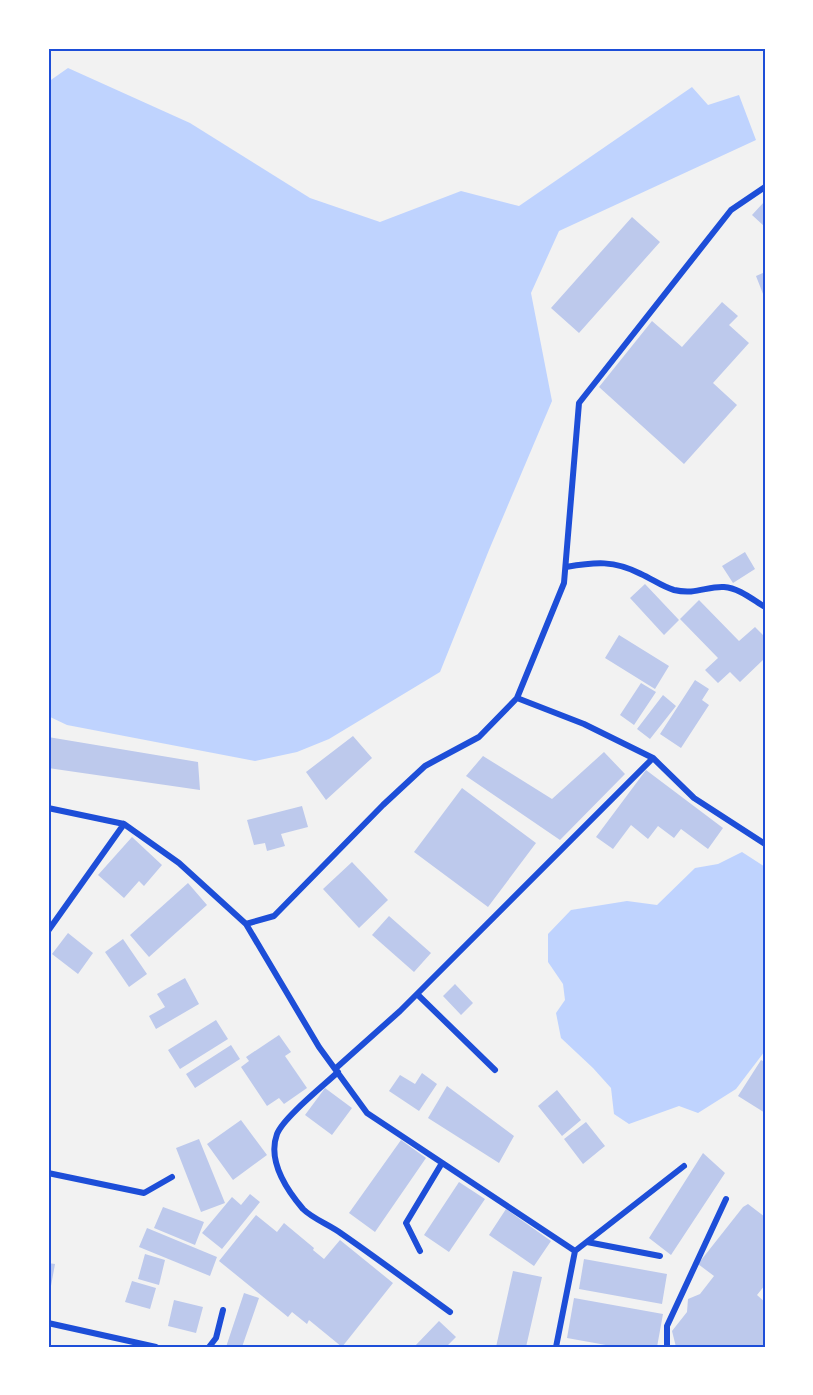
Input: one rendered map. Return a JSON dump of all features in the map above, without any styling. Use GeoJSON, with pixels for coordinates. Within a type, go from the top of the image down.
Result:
{"type":"FeatureCollection","features":[{"type":"Feature","properties":{"kind":"street"},"geometry":{"type":"LineString","coordinates":[[246,924],[274,916],[425,766],[478,737],[517,698],[564,583],[579,403],[731,210],[765,187]]}},
{"type":"Feature","properties":{"kind":"street"},"geometry":{"type":"LineString","coordinates":[[566,567],[586,563],[613,563],[638,572],[671,589],[688,592],[722,586],[734,589],[765,607]]}},
{"type":"Feature","properties":{"kind":"street"},"geometry":{"type":"LineString","coordinates":[[517,698],[584,724],[653,758],[694,798],[765,844]]}},
{"type":"Feature","properties":{"kind":"street"},"geometry":{"type":"LineString","coordinates":[[450,1312],[339,1232],[305,1211],[284,1183],[276,1163],[273,1147],[277,1132],[653,758]]}},
{"type":"Feature","properties":{"kind":"street"},"geometry":{"type":"LineString","coordinates":[[48,808],[124,824],[179,863],[246,924],[319,1047],[367,1113],[574,1251]]}},
{"type":"Feature","properties":{"kind":"street"},"geometry":{"type":"LineString","coordinates":[[48,931],[124,824]]}},
{"type":"Feature","properties":{"kind":"street"},"geometry":{"type":"LineString","coordinates":[[417,994],[495,1070]]}},
{"type":"Feature","properties":{"kind":"street"},"geometry":{"type":"LineString","coordinates":[[420,1251],[406,1223],[442,1163]]}},
{"type":"Feature","properties":{"kind":"street"},"geometry":{"type":"LineString","coordinates":[[556,1347],[574,1251],[684,1166]]}},
{"type":"Feature","properties":{"kind":"street"},"geometry":{"type":"LineString","coordinates":[[48,1173],[144,1193],[172,1177]]}},
{"type":"Feature","properties":{"kind":"street"},"geometry":{"type":"LineString","coordinates":[[667,1347],[667,1326],[726,1199]]}},
{"type":"Feature","properties":{"kind":"street"},"geometry":{"type":"LineString","coordinates":[[587,1242],[660,1256]]}},
{"type":"Feature","properties":{"kind":"street"},"geometry":{"type":"LineString","coordinates":[[209,1347],[216,1338],[223,1310]]}},
{"type":"Feature","properties":{"kind":"street"},"geometry":{"type":"LineString","coordinates":[[48,1323],[156,1347]]}},
{"type":"Feature","properties":{"kind":"water"},"geometry":{"type":"Polygon","coordinates":[[[68,68],[190,123],[310,198],[380,222],[461,191],[519,206],[692,87],[708,105],[739,95],[756,140],[559,231],[531,293],[552,401],[440,672],[329,739],[297,752],[255,761],[67,725],[48,716],[48,82],[68,68]]]}},
{"type":"Feature","properties":{"kind":"water"},"geometry":{"type":"Polygon","coordinates":[[[742,852],[765,867],[765,1051],[736,1089],[698,1113],[679,1106],[629,1124],[614,1114],[611,1088],[561,1038],[556,1013],[565,1000],[563,984],[548,962],[548,934],[571,910],[627,901],[657,905],[695,868],[718,864],[742,852]]]}},
{"type":"Feature","properties":{"kind":"building"},"geometry":{"type":"Polygon","coordinates":[[[765,201],[765,227],[752,215],[765,201]]]}},
{"type":"Feature","properties":{"kind":"building"},"geometry":{"type":"Polygon","coordinates":[[[632,217],[660,242],[579,333],[551,308],[632,217]]]}},
{"type":"Feature","properties":{"kind":"building"},"geometry":{"type":"Polygon","coordinates":[[[765,272],[765,299],[756,276],[765,272]]]}},
{"type":"Feature","properties":{"kind":"building"},"geometry":{"type":"Polygon","coordinates":[[[722,302],[738,316],[729,325],[749,343],[713,383],[737,405],[684,464],[599,387],[652,321],[682,347],[722,302]]]}},
{"type":"Feature","properties":{"kind":"building"},"geometry":{"type":"Polygon","coordinates":[[[745,552],[755,569],[733,583],[722,566],[745,552]]]}},
{"type":"Feature","properties":{"kind":"building"},"geometry":{"type":"Polygon","coordinates":[[[645,584],[679,620],[664,635],[630,598],[645,584]]]}},
{"type":"Feature","properties":{"kind":"building"},"geometry":{"type":"Polygon","coordinates":[[[699,600],[739,641],[755,627],[765,637],[765,658],[740,682],[730,672],[718,683],[705,670],[718,658],[680,619],[699,600]]]}},
{"type":"Feature","properties":{"kind":"building"},"geometry":{"type":"Polygon","coordinates":[[[619,635],[669,666],[655,689],[605,658],[619,635]]]}},
{"type":"Feature","properties":{"kind":"building"},"geometry":{"type":"Polygon","coordinates":[[[695,680],[709,689],[702,700],[709,705],[681,748],[660,734],[695,680]]]}},
{"type":"Feature","properties":{"kind":"building"},"geometry":{"type":"Polygon","coordinates":[[[641,683],[656,692],[634,725],[620,715],[641,683]]]}},
{"type":"Feature","properties":{"kind":"building"},"geometry":{"type":"Polygon","coordinates":[[[663,695],[676,706],[650,739],[637,729],[663,695]]]}},
{"type":"Feature","properties":{"kind":"building"},"geometry":{"type":"Polygon","coordinates":[[[353,736],[372,758],[326,800],[306,772],[353,736]]]}},
{"type":"Feature","properties":{"kind":"building"},"geometry":{"type":"Polygon","coordinates":[[[48,737],[198,762],[200,790],[48,768],[48,737]]]}},
{"type":"Feature","properties":{"kind":"building"},"geometry":{"type":"Polygon","coordinates":[[[604,752],[625,774],[560,840],[466,776],[483,756],[552,799],[604,752]]]}},
{"type":"Feature","properties":{"kind":"building"},"geometry":{"type":"Polygon","coordinates":[[[646,770],[723,828],[708,849],[681,829],[674,838],[658,826],[648,839],[631,825],[613,849],[596,837],[646,770]]]}},
{"type":"Feature","properties":{"kind":"building"},"geometry":{"type":"Polygon","coordinates":[[[462,788],[536,843],[488,907],[414,852],[462,788]]]}},
{"type":"Feature","properties":{"kind":"building"},"geometry":{"type":"Polygon","coordinates":[[[302,806],[308,827],[281,834],[285,846],[267,851],[265,843],[254,845],[247,820],[302,806]]]}},
{"type":"Feature","properties":{"kind":"building"},"geometry":{"type":"Polygon","coordinates":[[[132,837],[162,865],[144,886],[139,881],[124,898],[98,875],[132,837]]]}},
{"type":"Feature","properties":{"kind":"building"},"geometry":{"type":"Polygon","coordinates":[[[352,862],[388,900],[359,928],[323,889],[352,862]]]}},
{"type":"Feature","properties":{"kind":"building"},"geometry":{"type":"Polygon","coordinates":[[[188,883],[207,905],[149,957],[130,935],[188,883]]]}},
{"type":"Feature","properties":{"kind":"building"},"geometry":{"type":"Polygon","coordinates":[[[389,916],[431,953],[414,972],[372,935],[389,916]]]}},
{"type":"Feature","properties":{"kind":"building"},"geometry":{"type":"Polygon","coordinates":[[[68,933],[93,953],[78,974],[52,954],[68,933]]]}},
{"type":"Feature","properties":{"kind":"building"},"geometry":{"type":"Polygon","coordinates":[[[123,939],[147,974],[129,987],[105,952],[123,939]]]}},
{"type":"Feature","properties":{"kind":"building"},"geometry":{"type":"Polygon","coordinates":[[[185,978],[199,1004],[156,1029],[149,1016],[165,1007],[157,994],[185,978]]]}},
{"type":"Feature","properties":{"kind":"building"},"geometry":{"type":"Polygon","coordinates":[[[455,984],[473,1003],[461,1015],[443,996],[455,984]]]}},
{"type":"Feature","properties":{"kind":"building"},"geometry":{"type":"Polygon","coordinates":[[[216,1020],[228,1039],[180,1069],[168,1050],[216,1020]]]}},
{"type":"Feature","properties":{"kind":"building"},"geometry":{"type":"Polygon","coordinates":[[[279,1035],[291,1052],[285,1056],[307,1088],[284,1104],[279,1098],[267,1106],[241,1067],[249,1061],[246,1057],[279,1035]]]}},
{"type":"Feature","properties":{"kind":"building"},"geometry":{"type":"Polygon","coordinates":[[[231,1045],[240,1059],[195,1088],[186,1074],[231,1045]]]}},
{"type":"Feature","properties":{"kind":"building"},"geometry":{"type":"Polygon","coordinates":[[[761,1060],[765,1062],[765,1113],[738,1096],[761,1060]]]}},
{"type":"Feature","properties":{"kind":"building"},"geometry":{"type":"Polygon","coordinates":[[[422,1073],[437,1084],[419,1111],[389,1091],[400,1075],[415,1084],[422,1073]]]}},
{"type":"Feature","properties":{"kind":"building"},"geometry":{"type":"Polygon","coordinates":[[[447,1086],[514,1136],[499,1163],[428,1118],[447,1086]]]}},
{"type":"Feature","properties":{"kind":"building"},"geometry":{"type":"Polygon","coordinates":[[[325,1088],[352,1108],[332,1135],[305,1115],[325,1088]]]}},
{"type":"Feature","properties":{"kind":"building"},"geometry":{"type":"Polygon","coordinates":[[[557,1090],[581,1120],[562,1136],[538,1106],[557,1090]]]}},
{"type":"Feature","properties":{"kind":"building"},"geometry":{"type":"Polygon","coordinates":[[[241,1120],[267,1155],[233,1180],[207,1144],[241,1120]]]}},
{"type":"Feature","properties":{"kind":"building"},"geometry":{"type":"Polygon","coordinates":[[[586,1122],[605,1146],[583,1164],[564,1139],[586,1122]]]}},
{"type":"Feature","properties":{"kind":"building"},"geometry":{"type":"Polygon","coordinates":[[[199,1139],[225,1203],[201,1212],[176,1148],[199,1139]]]}},
{"type":"Feature","properties":{"kind":"building"},"geometry":{"type":"Polygon","coordinates":[[[401,1140],[426,1158],[375,1232],[349,1213],[401,1140]]]}},
{"type":"Feature","properties":{"kind":"building"},"geometry":{"type":"Polygon","coordinates":[[[703,1153],[725,1173],[671,1255],[649,1238],[703,1153]]]}},
{"type":"Feature","properties":{"kind":"building"},"geometry":{"type":"Polygon","coordinates":[[[459,1182],[485,1199],[449,1252],[424,1235],[459,1182]]]}},
{"type":"Feature","properties":{"kind":"building"},"geometry":{"type":"Polygon","coordinates":[[[250,1194],[260,1202],[222,1249],[202,1233],[232,1197],[241,1205],[250,1194]]]}},
{"type":"Feature","properties":{"kind":"building"},"geometry":{"type":"Polygon","coordinates":[[[748,1204],[765,1217],[765,1285],[757,1295],[765,1302],[765,1347],[676,1347],[672,1331],[687,1312],[688,1299],[700,1294],[714,1276],[698,1264],[743,1207],[748,1204]]]}},
{"type":"Feature","properties":{"kind":"building"},"geometry":{"type":"Polygon","coordinates":[[[163,1207],[204,1222],[195,1245],[154,1228],[163,1207]]]}},
{"type":"Feature","properties":{"kind":"building"},"geometry":{"type":"Polygon","coordinates":[[[506,1209],[551,1241],[534,1266],[489,1235],[506,1209]]]}},
{"type":"Feature","properties":{"kind":"building"},"geometry":{"type":"Polygon","coordinates":[[[256,1215],[277,1232],[284,1223],[324,1259],[340,1240],[393,1283],[342,1347],[309,1320],[307,1324],[292,1312],[288,1317],[219,1261],[256,1215]]]}},
{"type":"Feature","properties":{"kind":"building"},"geometry":{"type":"Polygon","coordinates":[[[147,1228],[217,1257],[210,1276],[139,1247],[147,1228]]]}},
{"type":"Feature","properties":{"kind":"building"},"geometry":{"type":"Polygon","coordinates":[[[145,1254],[165,1260],[159,1285],[138,1279],[145,1254]]]}},
{"type":"Feature","properties":{"kind":"building"},"geometry":{"type":"Polygon","coordinates":[[[584,1259],[667,1274],[662,1304],[579,1289],[584,1259]]]}},
{"type":"Feature","properties":{"kind":"building"},"geometry":{"type":"Polygon","coordinates":[[[48,1263],[55,1264],[49,1297],[48,1297],[48,1263]]]}},
{"type":"Feature","properties":{"kind":"building"},"geometry":{"type":"Polygon","coordinates":[[[513,1271],[542,1277],[526,1347],[496,1347],[513,1271]]]}},
{"type":"Feature","properties":{"kind":"building"},"geometry":{"type":"Polygon","coordinates":[[[132,1281],[156,1288],[150,1309],[125,1302],[132,1281]]]}},
{"type":"Feature","properties":{"kind":"building"},"geometry":{"type":"Polygon","coordinates":[[[244,1293],[259,1298],[242,1347],[226,1347],[244,1293]]]}},
{"type":"Feature","properties":{"kind":"building"},"geometry":{"type":"Polygon","coordinates":[[[574,1298],[663,1314],[657,1347],[617,1347],[567,1338],[574,1298]]]}},
{"type":"Feature","properties":{"kind":"building"},"geometry":{"type":"Polygon","coordinates":[[[174,1300],[203,1307],[196,1333],[168,1326],[174,1300]]]}},
{"type":"Feature","properties":{"kind":"building"},"geometry":{"type":"Polygon","coordinates":[[[439,1321],[456,1337],[446,1347],[414,1347],[439,1321]]]}}]}
